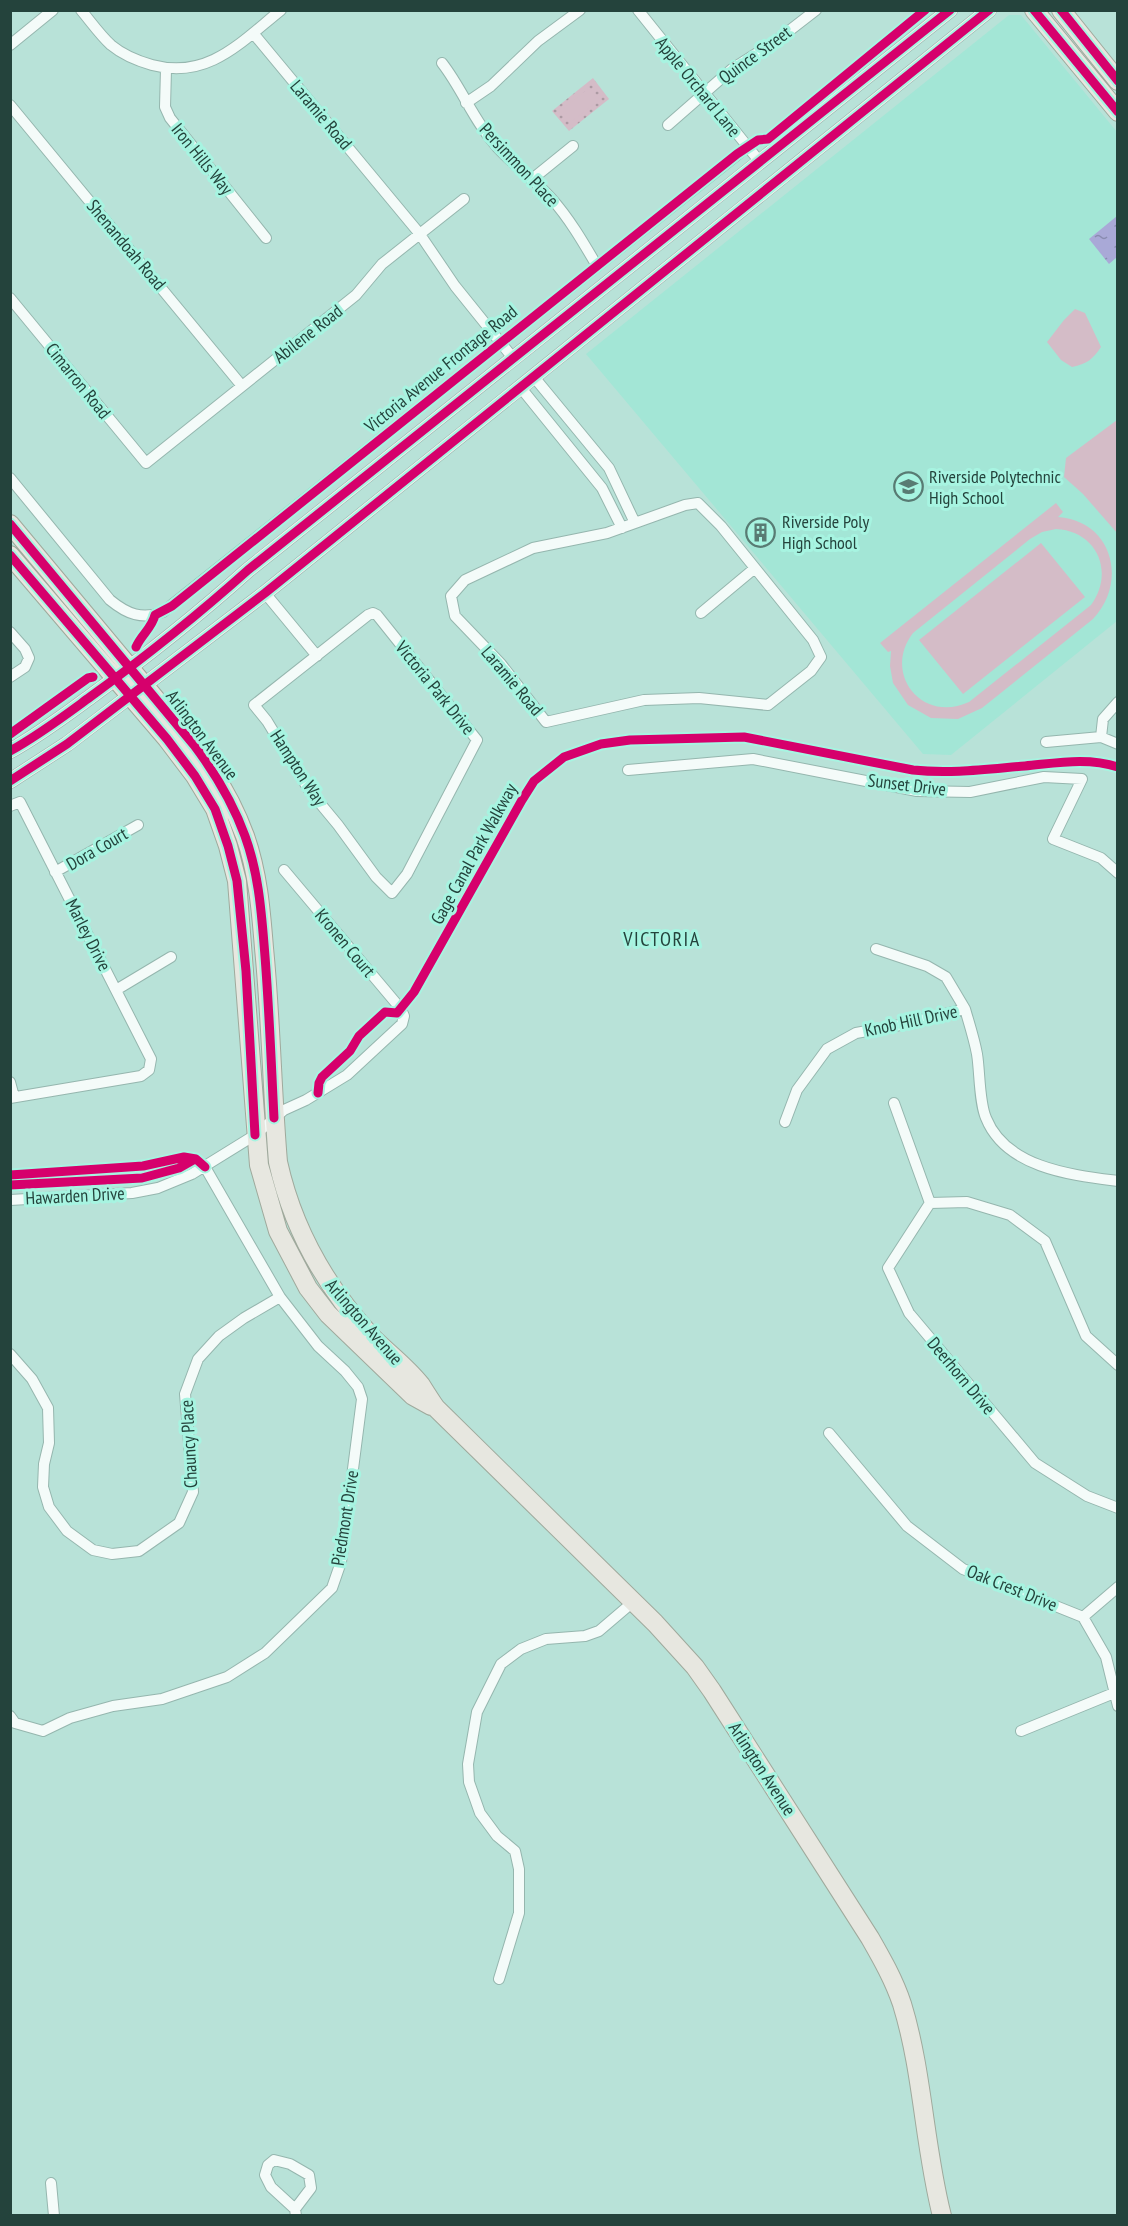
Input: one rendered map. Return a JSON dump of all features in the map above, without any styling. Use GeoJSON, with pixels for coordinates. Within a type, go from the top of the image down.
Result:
{"type":"FeatureCollection","features":[{"type":"Feature","properties":{"kind":"main road"},"geometry":{"type":"LineString","coordinates":[[10,752],[52,725],[198,615],[248,570],[950,10]]}},
{"type":"Feature","properties":{"kind":"main road"},"geometry":{"type":"LineString","coordinates":[[10,781],[67,744],[265,593],[989,10]]}},
{"type":"Feature","properties":{"kind":"main road"},"geometry":{"type":"LineString","coordinates":[[1034,10],[1118,112]]}},
{"type":"Feature","properties":{"kind":"main road"},"geometry":{"type":"LineString","coordinates":[[1061,10],[1118,81]]}},
{"type":"Feature","properties":{"kind":"main road","name":"Arlington Avenue"},"geometry":{"type":"LineString","coordinates":[[10,524],[123,673],[210,767],[238,818],[252,856],[259,885],[278,1162],[285,1192],[306,1246],[348,1308],[420,1384],[436,1408],[677,1646],[712,1691],[864,1928],[889,1972],[902,2003],[910,2036],[942,2216]]}},
{"type":"Feature","properties":{"kind":"main road","name":"Arlington Avenue"},"geometry":{"type":"LineString","coordinates":[[10,555],[123,673]]}},
{"type":"Feature","properties":{"kind":"main road","name":"Arlington Avenue"},"geometry":{"type":"LineString","coordinates":[[137,690],[215,809],[228,846],[237,881],[246,970],[255,1135],[259,1165],[278,1231],[308,1287],[328,1314],[413,1396],[436,1408]]}},
{"type":"Feature","properties":{"kind":"street"},"geometry":{"type":"LineString","coordinates":[[10,45],[53,10]]}},
{"type":"Feature","properties":{"kind":"street"},"geometry":{"type":"LineString","coordinates":[[81,10],[112,46],[137,61],[166,69],[186,69],[213,62],[281,10]]}},
{"type":"Feature","properties":{"kind":"street"},"geometry":{"type":"LineString","coordinates":[[466,103],[491,86],[538,40],[579,10]]}},
{"type":"Feature","properties":{"kind":"street","name":"Apple Orchard Lane"},"geometry":{"type":"LineString","coordinates":[[638,10],[760,162]]}},
{"type":"Feature","properties":{"kind":"street","name":"Quince Street"},"geometry":{"type":"LineString","coordinates":[[668,125],[732,69],[776,41],[816,10]]}},
{"type":"Feature","properties":{"kind":"street","name":"Laramie Road"},"geometry":{"type":"LineString","coordinates":[[253,33],[419,233],[455,286],[513,358]]}},
{"type":"Feature","properties":{"kind":"street","name":"Persimmon Place"},"geometry":{"type":"LineString","coordinates":[[442,63],[457,81],[466,103],[497,147],[564,213],[597,266]]}},
{"type":"Feature","properties":{"kind":"street","name":"Iron Hills Way"},"geometry":{"type":"LineString","coordinates":[[166,69],[165,106],[170,118],[266,238]]}},
{"type":"Feature","properties":{"kind":"street","name":"Shenandoah Road"},"geometry":{"type":"LineString","coordinates":[[10,105],[242,386]]}},
{"type":"Feature","properties":{"kind":"street"},"geometry":{"type":"LineString","coordinates":[[531,180],[573,146]]}},
{"type":"Feature","properties":{"kind":"street","name":"Victoria Avenue Frontage Road"},"geometry":{"type":"LineString","coordinates":[[10,478],[110,600],[124,612],[142,616],[155,615],[172,606],[747,147]]}},
{"type":"Feature","properties":{"kind":"street","name":"Abilene Road"},"geometry":{"type":"LineString","coordinates":[[146,463],[356,295],[382,264],[464,199]]}},
{"type":"Feature","properties":{"kind":"street","name":"Cimarron Road"},"geometry":{"type":"LineString","coordinates":[[10,298],[146,463]]}},
{"type":"Feature","properties":{"kind":"street"},"geometry":{"type":"LineString","coordinates":[[534,377],[609,468],[635,523]]}},
{"type":"Feature","properties":{"kind":"street"},"geometry":{"type":"LineString","coordinates":[[521,388],[602,488],[622,528]]}},
{"type":"Feature","properties":{"kind":"street","name":"Laramie Road"},"geometry":{"type":"LineString","coordinates":[[698,503],[720,526],[813,640],[821,657],[811,671],[768,705],[699,698],[644,700],[546,722],[501,664],[455,616],[451,596],[465,580],[533,548],[622,528],[685,505],[698,503]]}},
{"type":"Feature","properties":{"kind":"street"},"geometry":{"type":"LineString","coordinates":[[701,613],[755,568]]}},
{"type":"Feature","properties":{"kind":"street"},"geometry":{"type":"LineString","coordinates":[[265,593],[316,656]]}},
{"type":"Feature","properties":{"kind":"street","name":"Victoria Park Drive"},"geometry":{"type":"LineString","coordinates":[[316,656],[368,615],[373,613],[378,615],[477,738],[407,874],[392,893]]}},
{"type":"Feature","properties":{"kind":"street"},"geometry":{"type":"LineString","coordinates":[[10,632],[25,649],[29,658],[25,667],[10,677]]}},
{"type":"Feature","properties":{"kind":"street","name":"Hampton Way"},"geometry":{"type":"LineString","coordinates":[[316,656],[254,705],[267,721],[309,790],[376,877],[392,893]]}},
{"type":"Feature","properties":{"kind":"street"},"geometry":{"type":"LineString","coordinates":[[1101,737],[1103,719],[1118,702]]}},
{"type":"Feature","properties":{"kind":"street"},"geometry":{"type":"LineString","coordinates":[[1046,742],[1101,737],[1118,744]]}},
{"type":"Feature","properties":{"kind":"street","name":"Sunset Drive"},"geometry":{"type":"LineString","coordinates":[[628,770],[753,759],[917,791],[959,792],[970,792],[1044,777],[1082,779],[1053,839],[1101,858],[1118,873]]}},
{"type":"Feature","properties":{"kind":"street","name":"Marley Drive"},"geometry":{"type":"LineString","coordinates":[[12,1098],[141,1076],[149,1070],[151,1059],[55,872],[15,804]]}},
{"type":"Feature","properties":{"kind":"street","name":"Dora Court"},"geometry":{"type":"LineString","coordinates":[[55,872],[138,825]]}},
{"type":"Feature","properties":{"kind":"street","name":"Kronen Court"},"geometry":{"type":"LineString","coordinates":[[285,870],[404,1016]]}},
{"type":"Feature","properties":{"kind":"street"},"geometry":{"type":"LineString","coordinates":[[876,949],[927,966],[946,977],[965,1009]]}},
{"type":"Feature","properties":{"kind":"street"},"geometry":{"type":"LineString","coordinates":[[116,990],[171,957]]}},
{"type":"Feature","properties":{"kind":"street","name":"Knob Hill Drive"},"geometry":{"type":"LineString","coordinates":[[784,1122],[797,1090],[827,1049],[856,1033],[965,1009],[976,1052],[985,1117],[1001,1143],[1030,1162],[1094,1178],[1118,1181]]}},
{"type":"Feature","properties":{"kind":"street","name":"Hawarden Drive"},"geometry":{"type":"LineString","coordinates":[[10,1200],[132,1193],[158,1188],[205,1167],[255,1135],[274,1118],[352,1071],[402,1024],[404,1016]]}},
{"type":"Feature","properties":{"kind":"street"},"geometry":{"type":"LineString","coordinates":[[10,1082],[12,1098]]}},
{"type":"Feature","properties":{"kind":"street"},"geometry":{"type":"LineString","coordinates":[[894,1103],[930,1203],[967,1202],[1011,1215],[1045,1241],[1086,1336],[1118,1365]]}},
{"type":"Feature","properties":{"kind":"street","name":"Piedmont Drive"},"geometry":{"type":"LineString","coordinates":[[10,1716],[15,1723],[43,1731],[70,1718],[113,1706],[162,1699],[226,1677],[265,1653],[332,1588],[341,1562],[362,1399],[358,1387],[345,1371],[318,1346],[280,1297],[205,1167]]}},
{"type":"Feature","properties":{"kind":"street","name":"Deerhorn Drive"},"geometry":{"type":"LineString","coordinates":[[930,1203],[888,1268],[909,1312],[1035,1463],[1087,1496],[1118,1508]]}},
{"type":"Feature","properties":{"kind":"street","name":"Chauncy Place"},"geometry":{"type":"LineString","coordinates":[[10,1354],[32,1379],[48,1408],[49,1443],[44,1464],[43,1487],[49,1507],[67,1531],[93,1550],[112,1554],[139,1551],[179,1523],[193,1492],[185,1394],[198,1359],[219,1336],[280,1297]]}},
{"type":"Feature","properties":{"kind":"street","name":"Oak Crest Drive"},"geometry":{"type":"LineString","coordinates":[[829,1432],[907,1526],[963,1569],[1083,1617]]}},
{"type":"Feature","properties":{"kind":"street"},"geometry":{"type":"LineString","coordinates":[[1118,1587],[1083,1617],[1106,1657],[1118,1706]]}},
{"type":"Feature","properties":{"kind":"street"},"geometry":{"type":"LineString","coordinates":[[499,1979],[519,1913],[519,1869],[515,1851],[497,1836],[480,1813],[469,1782],[468,1764],[477,1712],[501,1664],[521,1649],[546,1639],[585,1636],[599,1631],[633,1602]]}},
{"type":"Feature","properties":{"kind":"street"},"geometry":{"type":"LineString","coordinates":[[1021,1731],[1114,1693]]}},
{"type":"Feature","properties":{"kind":"street"},"geometry":{"type":"LineString","coordinates":[[274,2160],[290,2164],[309,2175],[311,2188],[296,2212],[271,2187],[265,2175],[268,2165],[274,2160]]}},
{"type":"Feature","properties":{"kind":"street"},"geometry":{"type":"LineString","coordinates":[[51,2183],[54,2216]]}},
{"type":"Feature","properties":{"kind":"shaded area","name":"Riverside Polytechnic High School"},"geometry":{"type":"Polygon","coordinates":[[[1009,15],[1021,15],[1117,132],[1117,621],[951,755],[923,754],[586,354],[1009,15]]]}},
{"type":"Feature","properties":{"kind":"shaded area"},"geometry":{"type":"Polygon","coordinates":[[[593,78],[609,99],[569,131],[552,111],[593,78]]]}},
{"type":"Feature","properties":{"kind":"shaded area"},"geometry":{"type":"Polygon","coordinates":[[[589,88],[599,100],[572,121],[563,109],[589,88]]]}},
{"type":"Feature","properties":{"kind":"shaded area"},"geometry":{"type":"Polygon","coordinates":[[[1075,309],[1085,313],[1101,347],[1089,360],[1072,367],[1061,360],[1047,342],[1075,309]]]}},
{"type":"Feature","properties":{"kind":"shaded area"},"geometry":{"type":"Polygon","coordinates":[[[1117,420],[1117,533],[1083,494],[1064,477],[1066,458],[1117,420]]]}},
{"type":"Feature","properties":{"kind":"shaded area"},"geometry":{"type":"Polygon","coordinates":[[[1056,503],[1063,512],[1058,517],[1077,521],[1092,529],[1102,541],[1109,556],[1112,572],[1110,588],[1104,604],[1093,619],[982,708],[958,719],[931,718],[908,705],[893,683],[890,666],[891,651],[888,652],[880,643],[1056,503]],[[1056,529],[1042,532],[1030,539],[913,633],[905,648],[902,664],[905,678],[912,691],[922,700],[936,706],[952,707],[969,702],[1091,605],[1098,592],[1101,579],[1098,555],[1082,537],[1070,531],[1056,529]]]}},
{"type":"Feature","properties":{"kind":"shaded area"},"geometry":{"type":"Polygon","coordinates":[[[1041,543],[1085,597],[963,694],[919,640],[1041,543]]]}},
{"type":"Feature","properties":{"kind":"water"},"geometry":{"type":"Polygon","coordinates":[[[1117,216],[1117,257],[1109,264],[1089,239],[1117,216]]]}},
{"type":"Feature","properties":{"kind":"waterway"},"geometry":{"type":"LineString","coordinates":[[10,1179],[136,1172],[177,1163]]}},
{"type":"Feature","properties":{"kind":"cycle path"},"geometry":{"type":"LineString","coordinates":[[136,647],[155,615],[172,606],[737,154],[758,140],[768,139],[925,10]]}},
{"type":"Feature","properties":{"kind":"cycle path"},"geometry":{"type":"LineString","coordinates":[[10,751],[61,718],[151,651],[248,570],[950,10]]}},
{"type":"Feature","properties":{"kind":"cycle path"},"geometry":{"type":"LineString","coordinates":[[10,781],[67,744],[265,593],[989,10]]}},
{"type":"Feature","properties":{"kind":"cycle path"},"geometry":{"type":"LineString","coordinates":[[1034,10],[1118,112]]}},
{"type":"Feature","properties":{"kind":"cycle path"},"geometry":{"type":"LineString","coordinates":[[1061,10],[1118,81]]}},
{"type":"Feature","properties":{"kind":"cycle path"},"geometry":{"type":"LineString","coordinates":[[10,524],[194,745],[216,777],[235,812],[249,849],[260,903],[274,1118]]}},
{"type":"Feature","properties":{"kind":"cycle path"},"geometry":{"type":"LineString","coordinates":[[10,555],[167,739],[195,776],[215,809],[237,881],[246,971],[255,1135]]}},
{"type":"Feature","properties":{"kind":"cycle path"},"geometry":{"type":"LineString","coordinates":[[10,734],[88,678],[93,677]]}},
{"type":"Feature","properties":{"kind":"cycle path","name":"Gage Canal Park Walkway"},"geometry":{"type":"LineString","coordinates":[[318,1093],[322,1077],[350,1051],[359,1036],[385,1012],[397,1013],[414,992],[534,781],[564,757],[601,744],[630,740],[744,737],[913,770],[969,771],[1072,762],[1095,762],[1118,767]]}},
{"type":"Feature","properties":{"kind":"cycle path"},"geometry":{"type":"LineString","coordinates":[[10,1175],[143,1166],[184,1157],[196,1159],[205,1167]]}},
{"type":"Feature","properties":{"kind":"cycle path"},"geometry":{"type":"LineString","coordinates":[[10,1185],[142,1178],[179,1168],[193,1160]]}},
{"type":"Feature","properties":{"kind":"place","name":"Riverside Polytechnic High School"},"geometry":{"type":"Point","coordinates":[908,487]}},
{"type":"Feature","properties":{"kind":"place","name":"Riverside Poly High School"},"geometry":{"type":"Point","coordinates":[761,532]}},
{"type":"Feature","properties":{"kind":"district","name":"VICTORIA"},"geometry":{"type":"Point","coordinates":[662,939]}}]}
